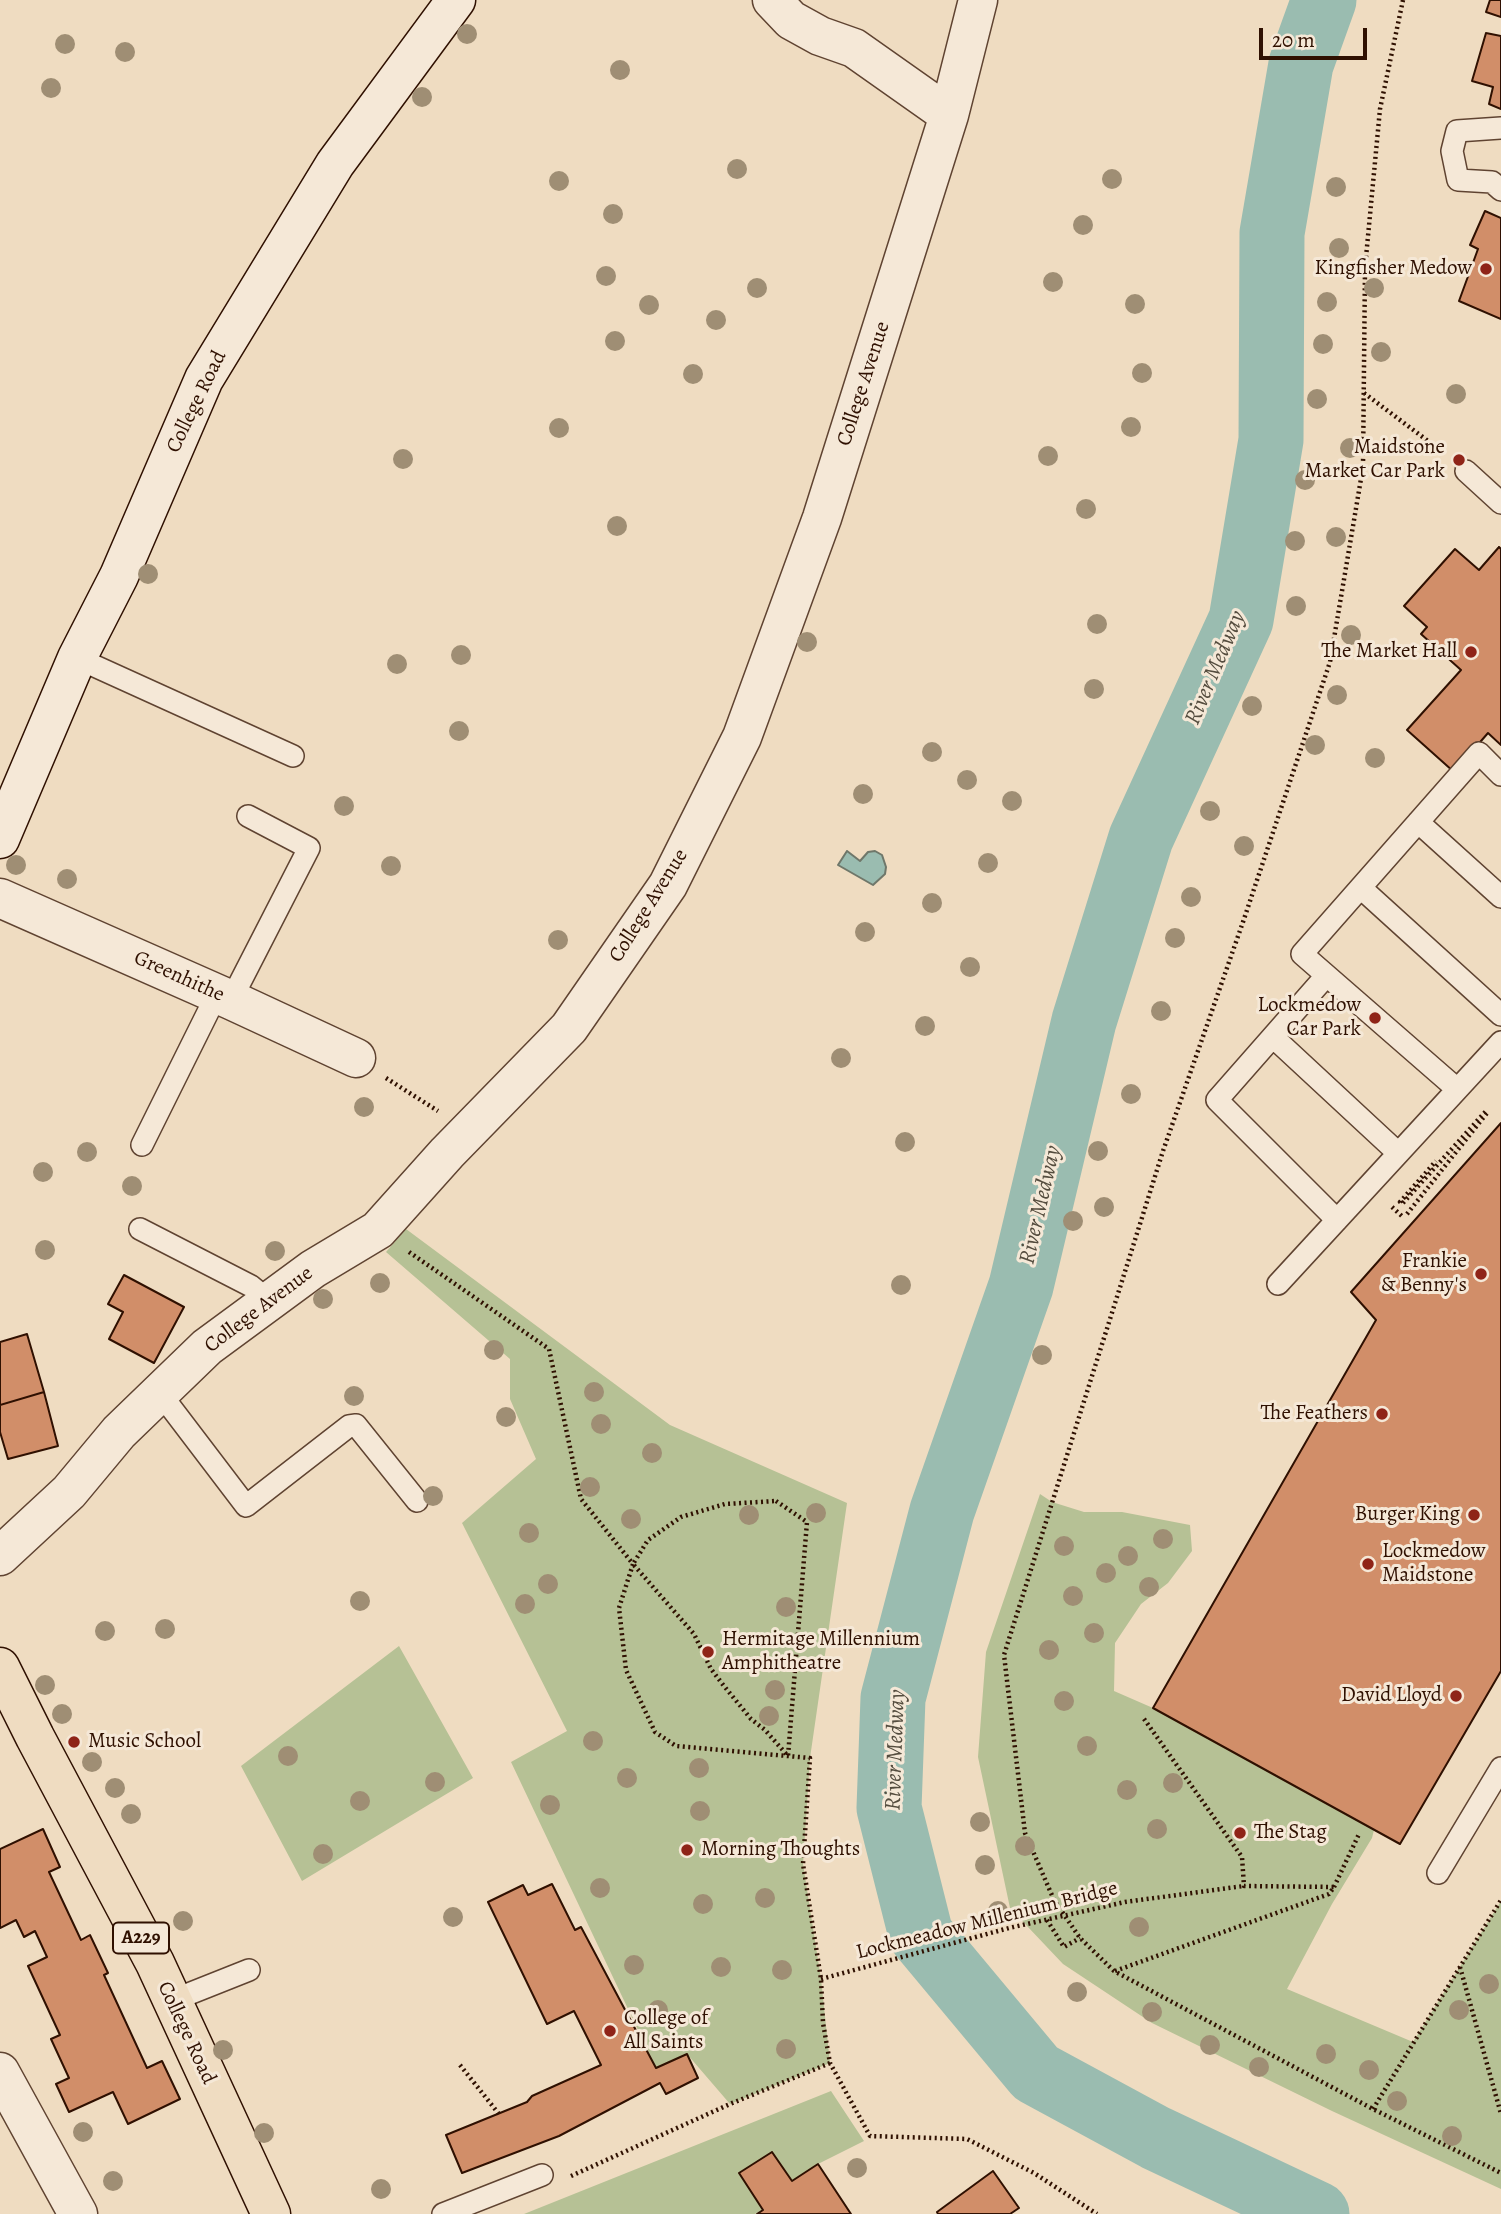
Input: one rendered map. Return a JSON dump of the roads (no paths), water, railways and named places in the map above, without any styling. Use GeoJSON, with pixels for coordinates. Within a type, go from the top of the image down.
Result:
{"type":"FeatureCollection","features":[{"type":"Feature","properties":{"kind":"highway","name":"College Road"},"geometry":{"type":"LineString","coordinates":[[0,1667],[155,1963],[271,2214]]}},
{"type":"Feature","properties":{"kind":"street","name":"College Road"},"geometry":{"type":"LineString","coordinates":[[0,839],[77,659],[119,576],[204,379],[335,164],[456,0]]}},
{"type":"Feature","properties":{"kind":"street"},"geometry":{"type":"LineString","coordinates":[[772,0],[791,20],[820,36],[854,48],[949,115]]}},
{"type":"Feature","properties":{"kind":"street","name":"College Avenue"},"geometry":{"type":"LineString","coordinates":[[0,1556],[69,1492],[119,1432],[207,1347],[313,1269],[378,1230],[447,1153],[569,1028],[668,885],[742,737],[822,518],[949,115],[978,0]]}},
{"type":"Feature","properties":{"kind":"street","name":"Greenhithe"},"geometry":{"type":"LineString","coordinates":[[0,898],[356,1058]]}},
{"type":"Feature","properties":{"kind":"street"},"geometry":{"type":"LineString","coordinates":[[0,2072],[78,2214]]}},
{"type":"Feature","properties":{"kind":"lane"},"geometry":{"type":"LineString","coordinates":[[1501,128],[1457,131],[1452,151],[1458,180],[1492,182],[1501,190]]}},
{"type":"Feature","properties":{"kind":"lane"},"geometry":{"type":"LineString","coordinates":[[1466,471],[1501,503]]}},
{"type":"Feature","properties":{"kind":"lane"},"geometry":{"type":"LineString","coordinates":[[77,659],[293,756]]}},
{"type":"Feature","properties":{"kind":"lane"},"geometry":{"type":"LineString","coordinates":[[1457,1089],[1302,954],[1479,753],[1501,775]]}},
{"type":"Feature","properties":{"kind":"lane"},"geometry":{"type":"LineString","coordinates":[[142,1145],[309,848],[248,816]]}},
{"type":"Feature","properties":{"kind":"lane"},"geometry":{"type":"LineString","coordinates":[[1418,822],[1501,897]]}},
{"type":"Feature","properties":{"kind":"lane"},"geometry":{"type":"LineString","coordinates":[[1361,888],[1501,1015]]}},
{"type":"Feature","properties":{"kind":"lane"},"geometry":{"type":"LineString","coordinates":[[1326,976],[1217,1100],[1337,1220]]}},
{"type":"Feature","properties":{"kind":"lane"},"geometry":{"type":"LineString","coordinates":[[1273,1037],[1398,1153]]}},
{"type":"Feature","properties":{"kind":"lane"},"geometry":{"type":"LineString","coordinates":[[1278,1284],[1501,1041]]}},
{"type":"Feature","properties":{"kind":"lane"},"geometry":{"type":"LineString","coordinates":[[140,1229],[251,1286],[268,1300]]}},
{"type":"Feature","properties":{"kind":"lane"},"geometry":{"type":"LineString","coordinates":[[160,1393],[246,1506],[349,1426],[356,1425],[417,1501]]}},
{"type":"Feature","properties":{"kind":"lane"},"geometry":{"type":"LineString","coordinates":[[1438,1872],[1501,1768]]}},
{"type":"Feature","properties":{"kind":"lane"},"geometry":{"type":"LineString","coordinates":[[171,2001],[249,1970]]}},
{"type":"Feature","properties":{"kind":"lane"},"geometry":{"type":"LineString","coordinates":[[443,2214],[536,2178]]}},
{"type":"Feature","properties":{"kind":"water"},"geometry":{"type":"Polygon","coordinates":[[[847,851],[860,861],[868,852],[875,851],[882,855],[885,874],[873,885],[838,865],[847,851]]]}},
{"type":"Feature","properties":{"kind":"waterway","name":"River Medway"},"geometry":{"type":"LineString","coordinates":[[1317,2214],[1156,2138],[1036,2073],[921,1935],[889,1808],[893,1698],[942,1511],[1021,1286],[1084,1021],[1141,838],[1241,620],[1271,440],[1272,233],[1301,64],[1324,0]]}},
{"type":"Feature","properties":{"kind":"place","name":"Kingfisher Medow"},"geometry":{"type":"Point","coordinates":[1486,269]}},
{"type":"Feature","properties":{"kind":"place","name":"Maidstone Market Car Park"},"geometry":{"type":"Point","coordinates":[1459,460]}},
{"type":"Feature","properties":{"kind":"place","name":"The Market Hall"},"geometry":{"type":"Point","coordinates":[1471,652]}},
{"type":"Feature","properties":{"kind":"place","name":"Lockmedow Car Park"},"geometry":{"type":"Point","coordinates":[1375,1018]}},
{"type":"Feature","properties":{"kind":"place","name":"Frankie & Benny's"},"geometry":{"type":"Point","coordinates":[1481,1274]}},
{"type":"Feature","properties":{"kind":"place","name":"The Feathers"},"geometry":{"type":"Point","coordinates":[1382,1414]}},
{"type":"Feature","properties":{"kind":"place","name":"Burger King"},"geometry":{"type":"Point","coordinates":[1474,1515]}},
{"type":"Feature","properties":{"kind":"place","name":"Lockmedow Maidstone"},"geometry":{"type":"Point","coordinates":[1368,1564]}},
{"type":"Feature","properties":{"kind":"place","name":"Hermitage Millennium Amphitheatre"},"geometry":{"type":"Point","coordinates":[708,1652]}},
{"type":"Feature","properties":{"kind":"place","name":"David Lloyd"},"geometry":{"type":"Point","coordinates":[1456,1696]}},
{"type":"Feature","properties":{"kind":"place","name":"Music School"},"geometry":{"type":"Point","coordinates":[74,1742]}},
{"type":"Feature","properties":{"kind":"place","name":"The Stag"},"geometry":{"type":"Point","coordinates":[1240,1833]}},
{"type":"Feature","properties":{"kind":"place","name":"Morning Thoughts"},"geometry":{"type":"Point","coordinates":[687,1850]}},
{"type":"Feature","properties":{"kind":"place","name":"College of All Saints"},"geometry":{"type":"Point","coordinates":[610,2031]}}]}
